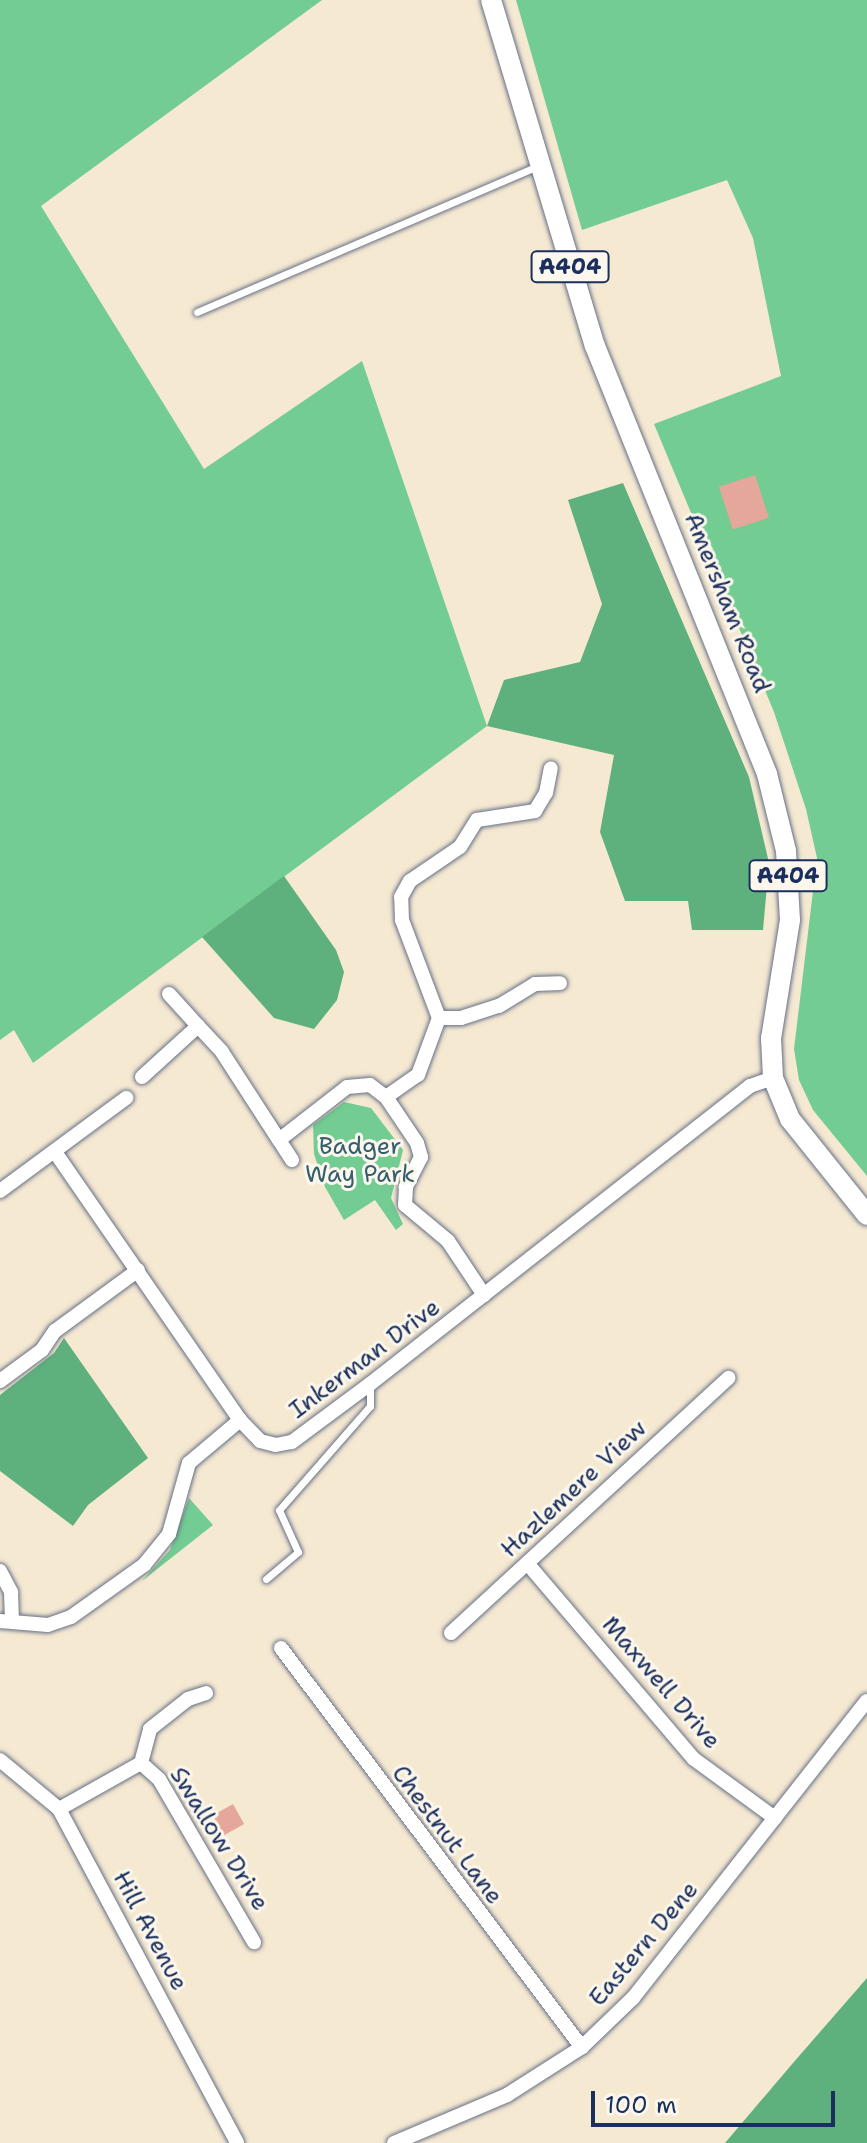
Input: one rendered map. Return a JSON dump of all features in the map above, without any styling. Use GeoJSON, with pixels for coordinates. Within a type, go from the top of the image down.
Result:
{"type":"FeatureCollection","features":[{"type":"Feature","properties":{"kind":"main road","name":"Amersham Road"},"geometry":{"type":"LineString","coordinates":[[491,0],[538,166],[595,346],[767,774],[786,851],[790,920],[771,1038],[773,1078],[790,1119],[867,1215]]}},
{"type":"Feature","properties":{"kind":"street"},"geometry":{"type":"LineString","coordinates":[[386,1097],[418,1075],[439,1018],[402,920],[401,897],[410,881],[460,847],[477,820],[535,811],[546,793],[551,768]]}},
{"type":"Feature","properties":{"kind":"street"},"geometry":{"type":"LineString","coordinates":[[439,1018],[461,1018],[499,1006],[535,984],[560,983]]}},
{"type":"Feature","properties":{"kind":"street"},"geometry":{"type":"LineString","coordinates":[[169,994],[222,1052],[292,1160]]}},
{"type":"Feature","properties":{"kind":"street"},"geometry":{"type":"LineString","coordinates":[[142,1077],[198,1026]]}},
{"type":"Feature","properties":{"kind":"street","name":"Inkerman Drive"},"geometry":{"type":"LineString","coordinates":[[55,1152],[240,1420],[260,1441],[292,1442],[750,1086],[773,1078]]}},
{"type":"Feature","properties":{"kind":"street"},"geometry":{"type":"LineString","coordinates":[[279,1140],[356,1083],[386,1097],[421,1157],[406,1187],[405,1205],[448,1241],[484,1295]]}},
{"type":"Feature","properties":{"kind":"street"},"geometry":{"type":"LineString","coordinates":[[0,1191],[126,1098]]}},
{"type":"Feature","properties":{"kind":"street"},"geometry":{"type":"LineString","coordinates":[[0,1381],[42,1350],[55,1331],[138,1270]]}},
{"type":"Feature","properties":{"kind":"street","name":"Hazlemere View"},"geometry":{"type":"LineString","coordinates":[[451,1633],[728,1378]]}},
{"type":"Feature","properties":{"kind":"street"},"geometry":{"type":"LineString","coordinates":[[0,1571],[11,1592],[6,1621],[48,1625],[71,1617],[144,1565],[169,1534],[189,1463],[240,1420]]}},
{"type":"Feature","properties":{"kind":"street","name":"Maxwell Drive"},"geometry":{"type":"LineString","coordinates":[[527,1563],[694,1759],[775,1818]]}},
{"type":"Feature","properties":{"kind":"street","name":"Chestnut Lane"},"geometry":{"type":"LineString","coordinates":[[281,1648],[582,2047]]}},
{"type":"Feature","properties":{"kind":"street","name":"Swallow Drive"},"geometry":{"type":"LineString","coordinates":[[59,1809],[141,1763],[150,1729],[188,1699],[206,1693]]}},
{"type":"Feature","properties":{"kind":"street","name":"Eastern Dene"},"geometry":{"type":"LineString","coordinates":[[394,2143],[507,2095],[582,2047],[633,1998],[867,1701]]}},
{"type":"Feature","properties":{"kind":"street","name":"Hill Avenue"},"geometry":{"type":"LineString","coordinates":[[0,1760],[59,1809],[237,2143]]}},
{"type":"Feature","properties":{"kind":"street","name":"Swallow Drive"},"geometry":{"type":"LineString","coordinates":[[141,1763],[159,1779],[254,1942]]}},
{"type":"Feature","properties":{"kind":"lane"},"geometry":{"type":"LineString","coordinates":[[197,312],[538,166]]}},
{"type":"Feature","properties":{"kind":"lane"},"geometry":{"type":"LineString","coordinates":[[266,1579],[298,1552],[279,1510],[370,1406],[370,1384]]}},
{"type":"Feature","properties":{"kind":"green space"},"geometry":{"type":"Polygon","coordinates":[[[0,0],[322,0],[41,206],[204,469],[362,361],[487,726],[33,1063],[14,1030],[0,1040],[0,0]]]}},
{"type":"Feature","properties":{"kind":"green space"},"geometry":{"type":"Polygon","coordinates":[[[516,0],[867,0],[867,1176],[813,1110],[799,1080],[794,1049],[817,858],[806,809],[774,712],[654,424],[781,376],[753,238],[727,180],[582,230],[516,0]]]}},
{"type":"Feature","properties":{"kind":"green space"},"geometry":{"type":"Polygon","coordinates":[[[623,483],[749,777],[769,863],[763,930],[692,930],[688,901],[625,901],[600,832],[614,755],[487,726],[504,680],[580,662],[602,604],[568,500],[623,483]]]}},
{"type":"Feature","properties":{"kind":"green space"},"geometry":{"type":"Polygon","coordinates":[[[284,876],[336,950],[344,972],[337,1000],[314,1029],[274,1018],[202,937],[284,876]]]}},
{"type":"Feature","properties":{"kind":"green space","name":"Badger Way Park"},"geometry":{"type":"Polygon","coordinates":[[[344,1102],[371,1108],[403,1150],[391,1198],[403,1224],[396,1230],[375,1200],[344,1220],[325,1187],[314,1154],[313,1125],[344,1102]]]}},
{"type":"Feature","properties":{"kind":"green space"},"geometry":{"type":"Polygon","coordinates":[[[64,1338],[148,1458],[88,1505],[73,1526],[0,1471],[0,1395],[54,1353],[64,1338]]]}},
{"type":"Feature","properties":{"kind":"green space"},"geometry":{"type":"Polygon","coordinates":[[[189,1498],[213,1525],[142,1581],[170,1550],[189,1498]]]}},
{"type":"Feature","properties":{"kind":"green space"},"geometry":{"type":"Polygon","coordinates":[[[867,1978],[867,2143],[725,2143],[793,2063],[867,1978]]]}},
{"type":"Feature","properties":{"kind":"building"},"geometry":{"type":"Polygon","coordinates":[[[755,475],[769,518],[733,530],[719,487],[755,475]]]}},
{"type":"Feature","properties":{"kind":"building"},"geometry":{"type":"Polygon","coordinates":[[[233,1804],[244,1824],[224,1835],[213,1815],[233,1804]]]}}]}
